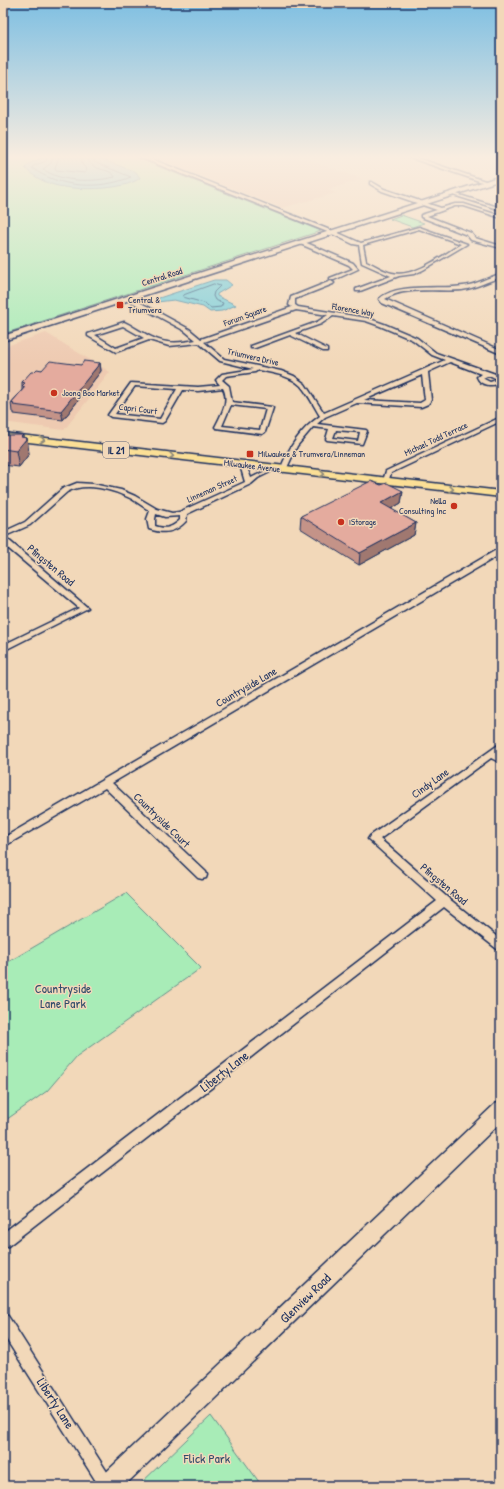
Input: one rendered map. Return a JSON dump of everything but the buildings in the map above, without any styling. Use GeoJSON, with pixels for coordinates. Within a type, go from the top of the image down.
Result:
{"type":"FeatureCollection","features":[{"type":"Feature","properties":{"kind":"main road","name":"Central Road"},"geometry":{"type":"LineString","coordinates":[[3,339],[352,225]]}},
{"type":"Feature","properties":{"kind":"main road","name":"Milwaukee Avenue"},"geometry":{"type":"LineString","coordinates":[[3,427],[281,466],[387,477],[501,485]]}},
{"type":"Feature","properties":{"kind":"main road","name":"Milwaukee Avenue"},"geometry":{"type":"LineString","coordinates":[[3,436],[243,465],[281,466]]}},
{"type":"Feature","properties":{"kind":"main road","name":"Milwaukee Avenue"},"geometry":{"type":"LineString","coordinates":[[387,477],[501,494]]}},
{"type":"Feature","properties":{"kind":"main road","name":"Glenview Road"},"geometry":{"type":"LineString","coordinates":[[108,1486],[501,1110]]}},
{"type":"Feature","properties":{"kind":"street"},"geometry":{"type":"LineString","coordinates":[[315,225],[361,244],[419,228],[465,244],[416,272],[396,275],[358,290]]}},
{"type":"Feature","properties":{"kind":"street"},"geometry":{"type":"LineString","coordinates":[[447,225],[469,234],[473,239],[501,247]]}},
{"type":"Feature","properties":{"kind":"street"},"geometry":{"type":"LineString","coordinates":[[295,308],[291,301],[293,298],[356,269],[351,264],[300,242]]}},
{"type":"Feature","properties":{"kind":"street"},"geometry":{"type":"LineString","coordinates":[[361,244],[364,262],[396,275]]}},
{"type":"Feature","properties":{"kind":"street"},"geometry":{"type":"LineString","coordinates":[[501,275],[464,288],[405,291],[392,293],[384,296],[382,299],[384,302],[501,352]]}},
{"type":"Feature","properties":{"kind":"street","name":"Triumvera Drive"},"geometry":{"type":"LineString","coordinates":[[128,298],[187,330],[202,341],[222,360],[282,373],[292,377],[303,385],[323,416]]}},
{"type":"Feature","properties":{"kind":"street","name":"Florence Way"},"geometry":{"type":"LineString","coordinates":[[295,308],[367,320],[382,325],[415,339],[434,354],[450,360]]}},
{"type":"Feature","properties":{"kind":"street","name":"Forum Square"},"geometry":{"type":"LineString","coordinates":[[150,338],[116,350],[90,335],[124,324],[165,344],[202,341],[295,308]]}},
{"type":"Feature","properties":{"kind":"street"},"geometry":{"type":"LineString","coordinates":[[254,347],[319,323],[330,315]]}},
{"type":"Feature","properties":{"kind":"street"},"geometry":{"type":"LineString","coordinates":[[290,333],[325,350]]}},
{"type":"Feature","properties":{"kind":"street"},"geometry":{"type":"LineString","coordinates":[[281,466],[310,425],[323,416],[450,360],[486,374]]}},
{"type":"Feature","properties":{"kind":"street"},"geometry":{"type":"LineString","coordinates":[[229,403],[270,408],[262,432],[218,427],[229,403],[229,395],[226,386],[219,380],[224,375],[262,369]]}},
{"type":"Feature","properties":{"kind":"street"},"geometry":{"type":"LineString","coordinates":[[356,402],[421,405],[426,403],[428,400],[425,372]]}},
{"type":"Feature","properties":{"kind":"street","name":"Capri Court"},"geometry":{"type":"LineString","coordinates":[[180,389],[162,422],[112,415],[133,384],[180,389],[226,386]]}},
{"type":"Feature","properties":{"kind":"street","name":"Michael Todd Terrace"},"geometry":{"type":"LineString","coordinates":[[387,477],[501,419]]}},
{"type":"Feature","properties":{"kind":"street"},"geometry":{"type":"LineString","coordinates":[[310,425],[364,431],[360,443],[329,439],[334,428]]}},
{"type":"Feature","properties":{"kind":"street","name":"Linneman Street"},"geometry":{"type":"LineString","coordinates":[[243,465],[249,483]]}},
{"type":"Feature","properties":{"kind":"street","name":"Linneman Street"},"geometry":{"type":"LineString","coordinates":[[3,535],[29,522],[63,492],[71,487],[82,485],[99,487],[125,494],[154,511],[163,515],[171,516],[183,513],[249,483],[256,476],[281,466]]}},
{"type":"Feature","properties":{"kind":"street","name":"Linneman Street"},"geometry":{"type":"LineString","coordinates":[[154,511],[151,519],[152,527],[160,530],[171,530],[179,526],[184,520],[183,513]]}},
{"type":"Feature","properties":{"kind":"street","name":"Pfingsten Road"},"geometry":{"type":"LineString","coordinates":[[3,540],[84,608],[3,648]]}},
{"type":"Feature","properties":{"kind":"street","name":"Countryside Lane"},"geometry":{"type":"LineString","coordinates":[[3,843],[501,551]]}},
{"type":"Feature","properties":{"kind":"street","name":"Cindy Lane"},"geometry":{"type":"LineString","coordinates":[[373,839],[501,746]]}},
{"type":"Feature","properties":{"kind":"street"},"geometry":{"type":"LineString","coordinates":[[492,754],[501,760]]}},
{"type":"Feature","properties":{"kind":"street","name":"Countryside Court"},"geometry":{"type":"LineString","coordinates":[[106,783],[202,875]]}},
{"type":"Feature","properties":{"kind":"street","name":"Pfingsten Road"},"geometry":{"type":"LineString","coordinates":[[373,839],[444,901],[501,946]]}},
{"type":"Feature","properties":{"kind":"street","name":"Liberty Lane"},"geometry":{"type":"LineString","coordinates":[[3,1241],[444,901]]}},
{"type":"Feature","properties":{"kind":"street","name":"Liberty Lane"},"geometry":{"type":"LineString","coordinates":[[3,1320],[108,1486]]}},
{"type":"Feature","properties":{"kind":"shaded area"},"geometry":{"type":"Polygon","coordinates":[[[46,333],[110,372],[64,430],[3,422],[3,347],[46,333]]]}},
{"type":"Feature","properties":{"kind":"green space"},"geometry":{"type":"Polygon","coordinates":[[[3,225],[307,225],[321,231],[3,334],[3,225]]]}},
{"type":"Feature","properties":{"kind":"green space","name":"Countryside Lane Park"},"geometry":{"type":"Polygon","coordinates":[[[126,893],[201,968],[77,1056],[47,1091],[3,1122],[3,965],[126,893]]]}},
{"type":"Feature","properties":{"kind":"green space","name":"Flick Park"},"geometry":{"type":"Polygon","coordinates":[[[211,1416],[262,1486],[138,1486],[211,1416]]]}},
{"type":"Feature","properties":{"kind":"water"},"geometry":{"type":"Polygon","coordinates":[[[214,280],[226,280],[232,285],[217,294],[217,296],[236,305],[222,311],[210,312],[203,307],[174,300],[157,302],[159,298],[214,280]]]}},
{"type":"Feature","properties":{"kind":"place","name":"Central & Triumvera"},"geometry":{"type":"Point","coordinates":[120,305]}},
{"type":"Feature","properties":{"kind":"place","name":"Joong Boo Market"},"geometry":{"type":"Point","coordinates":[54,393]}},
{"type":"Feature","properties":{"kind":"place","name":"Milwaukee & Trumvera/Linneman"},"geometry":{"type":"Point","coordinates":[250,454]}},
{"type":"Feature","properties":{"kind":"place","name":"Nella Consulting Inc"},"geometry":{"type":"Point","coordinates":[454,506]}},
{"type":"Feature","properties":{"kind":"place","name":"iStorage"},"geometry":{"type":"Point","coordinates":[341,522]}}]}
